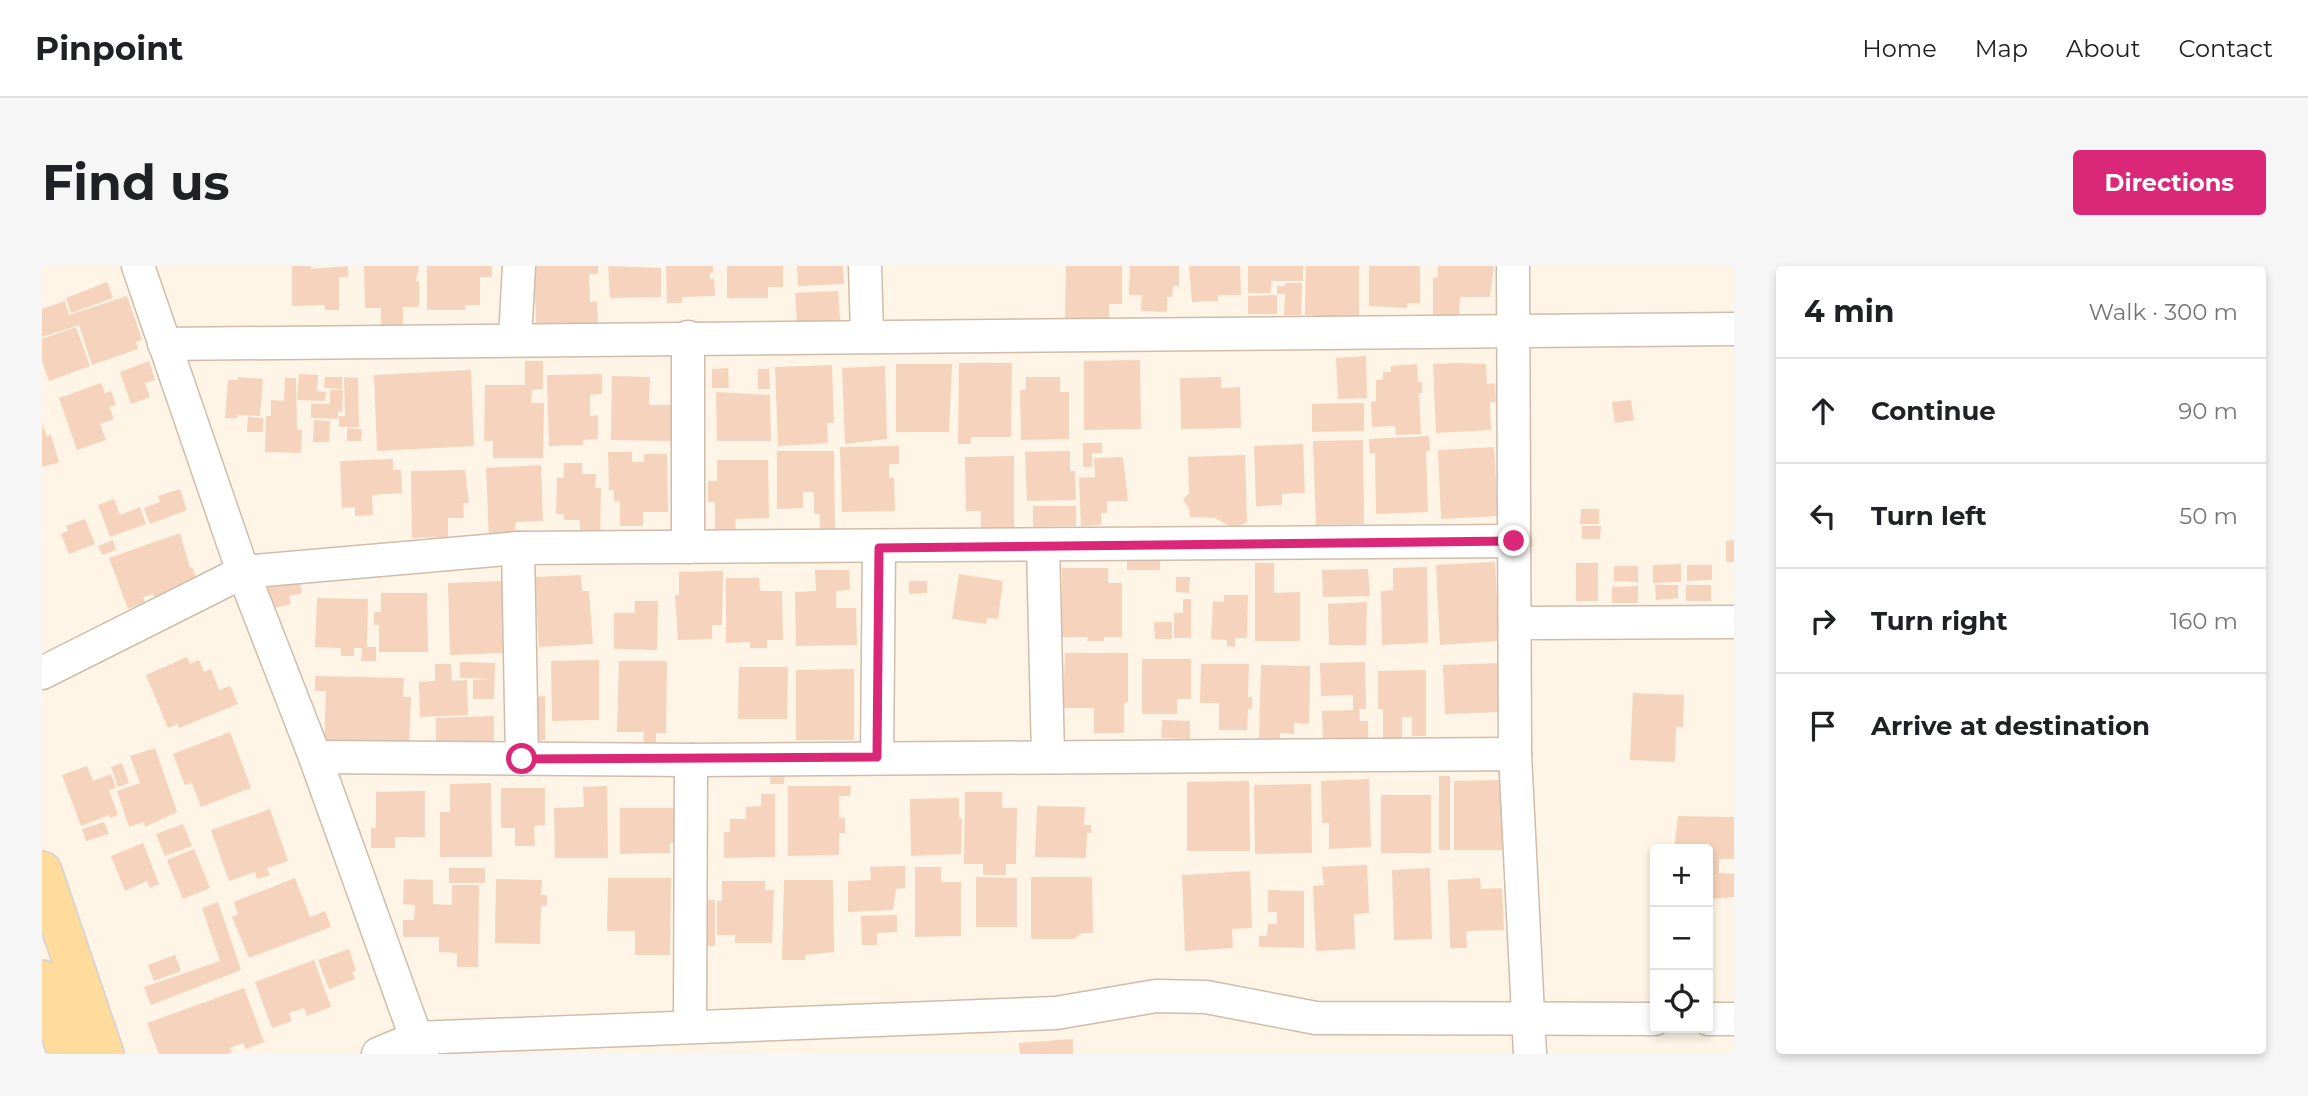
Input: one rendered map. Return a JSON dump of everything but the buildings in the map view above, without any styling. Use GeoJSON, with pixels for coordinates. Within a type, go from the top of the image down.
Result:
{"type":"FeatureCollection","features":[{"type":"Feature","properties":{"kind":"main road"},"geometry":{"type":"LineString","coordinates":[[42,871],[104,1054]]}},
{"type":"Feature","properties":{"kind":"main road"},"geometry":{"type":"LineString","coordinates":[[42,981],[68,1054]]}},
{"type":"Feature","properties":{"kind":"street"},"geometry":{"type":"LineString","coordinates":[[138,266],[243,572],[315,757],[419,1046]]}},
{"type":"Feature","properties":{"kind":"street"},"geometry":{"type":"LineString","coordinates":[[515,339],[519,266]]}},
{"type":"Feature","properties":{"kind":"street"},"geometry":{"type":"LineString","coordinates":[[865,266],[867,335]]}},
{"type":"Feature","properties":{"kind":"street"},"geometry":{"type":"LineString","coordinates":[[1513,266],[1515,754],[1530,1054]]}},
{"type":"Feature","properties":{"kind":"street"},"geometry":{"type":"LineString","coordinates":[[164,344],[867,335],[1734,329]]}},
{"type":"Feature","properties":{"kind":"street"},"geometry":{"type":"LineString","coordinates":[[688,337],[688,547]]}},
{"type":"Feature","properties":{"kind":"street"},"geometry":{"type":"LineString","coordinates":[[42,673],[243,572],[518,548],[879,548],[1514,541]]}},
{"type":"Feature","properties":{"kind":"street"},"geometry":{"type":"LineString","coordinates":[[1043,545],[1048,757]]}},
{"type":"Feature","properties":{"kind":"street"},"geometry":{"type":"LineString","coordinates":[[518,548],[522,759]]}},
{"type":"Feature","properties":{"kind":"street"},"geometry":{"type":"LineString","coordinates":[[877,757],[879,548]]}},
{"type":"Feature","properties":{"kind":"street"},"geometry":{"type":"LineString","coordinates":[[1516,623],[1734,622]]}},
{"type":"Feature","properties":{"kind":"street"},"geometry":{"type":"LineString","coordinates":[[315,757],[691,760],[1515,754]]}},
{"type":"Feature","properties":{"kind":"street"},"geometry":{"type":"LineString","coordinates":[[690,1025],[691,760]]}},
{"type":"Feature","properties":{"kind":"street"},"geometry":{"type":"LineString","coordinates":[[378,1054],[419,1046],[690,1025],[1056,1013],[1156,996],[1206,997],[1317,1018],[1650,1019]]}},
{"type":"Feature","properties":{"kind":"street"},"geometry":{"type":"LineString","coordinates":[[1713,1019],[1734,1019]]}},
{"type":"Feature","properties":{"kind":"route"},"geometry":{"type":"LineString","coordinates":[[522,759],[877,757],[879,548],[1514,541]]}}]}
